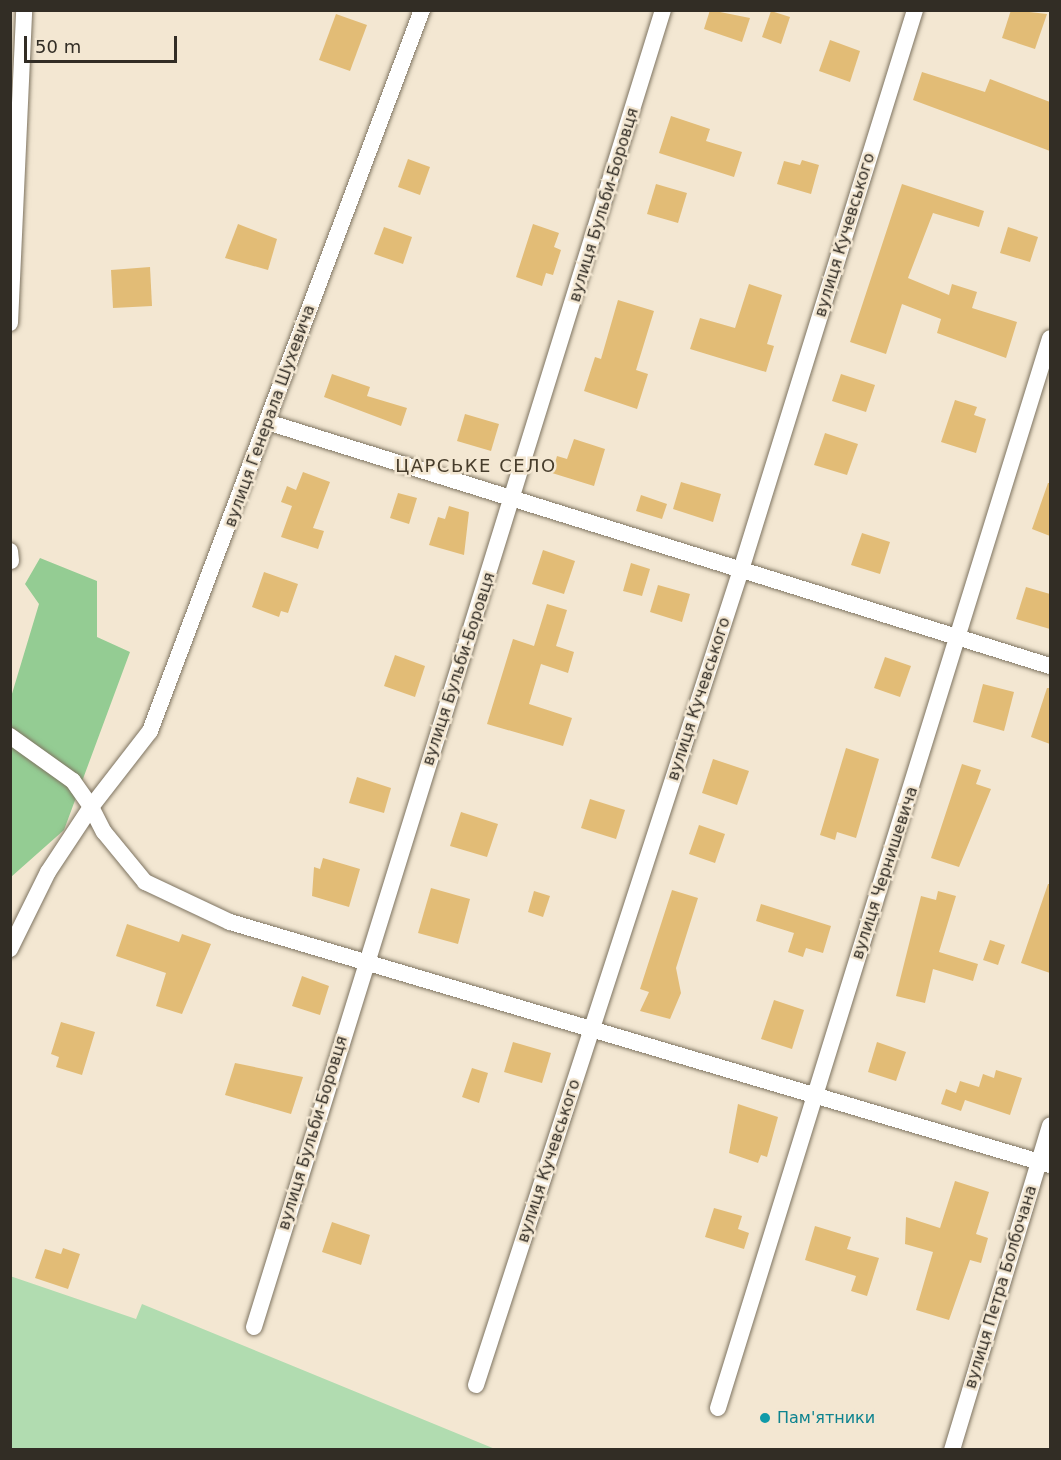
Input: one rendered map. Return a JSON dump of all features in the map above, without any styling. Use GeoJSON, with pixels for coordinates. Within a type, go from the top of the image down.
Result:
{"type":"FeatureCollection","features":[{"type":"Feature","properties":{"kind":"street"},"geometry":{"type":"LineString","coordinates":[[10,323],[14,141],[24,10]]}},
{"type":"Feature","properties":{"kind":"street","name":"вулиця Генерала Шухевича"},"geometry":{"type":"LineString","coordinates":[[10,948],[48,872],[91,807],[150,730],[422,10]]}},
{"type":"Feature","properties":{"kind":"street","name":"вулиця Бульби-Боровця"},"geometry":{"type":"LineString","coordinates":[[254,1327],[367,958],[513,502],[663,10]]}},
{"type":"Feature","properties":{"kind":"street","name":"вулиця Кучевського"},"geometry":{"type":"LineString","coordinates":[[476,1385],[740,573],[915,10]]}},
{"type":"Feature","properties":{"kind":"street","name":"вулиця Чернишевича"},"geometry":{"type":"LineString","coordinates":[[718,1408],[813,1098],[960,639],[1050,338]]}},
{"type":"Feature","properties":{"kind":"street"},"geometry":{"type":"LineString","coordinates":[[267,422],[740,573],[1050,666]]}},
{"type":"Feature","properties":{"kind":"street"},"geometry":{"type":"LineString","coordinates":[[10,551],[11,561]]}},
{"type":"Feature","properties":{"kind":"street"},"geometry":{"type":"LineString","coordinates":[[10,736],[61,770],[91,807],[133,873],[230,922],[367,958],[593,1027],[813,1098],[1045,1164]]}},
{"type":"Feature","properties":{"kind":"street","name":"вулиця Петра Болбочана"},"geometry":{"type":"LineString","coordinates":[[952,1449],[1045,1164],[1050,1125]]}},
{"type":"Feature","properties":{"kind":"green space"},"geometry":{"type":"Polygon","coordinates":[[[40,558],[97,581],[97,637],[130,652],[64,830],[11,877],[11,697],[39,604],[25,584],[40,558]]]}},
{"type":"Feature","properties":{"kind":"green space"},"geometry":{"type":"Polygon","coordinates":[[[10,1276],[136,1319],[142,1304],[495,1449],[11,1449],[10,1276]]]}},
{"type":"Feature","properties":{"kind":"building"},"geometry":{"type":"Polygon","coordinates":[[[710,10],[750,18],[742,42],[704,29],[710,10]]]}},
{"type":"Feature","properties":{"kind":"building"},"geometry":{"type":"Polygon","coordinates":[[[1011,10],[1047,14],[1035,49],[1002,38],[1011,10]]]}},
{"type":"Feature","properties":{"kind":"building"},"geometry":{"type":"Polygon","coordinates":[[[771,11],[790,17],[781,44],[762,37],[771,11]]]}},
{"type":"Feature","properties":{"kind":"building"},"geometry":{"type":"Polygon","coordinates":[[[336,14],[367,25],[350,71],[319,60],[336,14]]]}},
{"type":"Feature","properties":{"kind":"building"},"geometry":{"type":"Polygon","coordinates":[[[830,40],[860,51],[850,82],[819,71],[830,40]]]}},
{"type":"Feature","properties":{"kind":"building"},"geometry":{"type":"Polygon","coordinates":[[[922,72],[985,92],[990,79],[1050,102],[1050,151],[913,100],[922,72]]]}},
{"type":"Feature","properties":{"kind":"building"},"geometry":{"type":"Polygon","coordinates":[[[671,116],[710,129],[706,141],[742,152],[734,177],[659,153],[671,116]]]}},
{"type":"Feature","properties":{"kind":"building"},"geometry":{"type":"Polygon","coordinates":[[[408,159],[430,167],[420,195],[398,187],[408,159]]]}},
{"type":"Feature","properties":{"kind":"building"},"geometry":{"type":"Polygon","coordinates":[[[802,160],[819,165],[811,194],[777,184],[784,161],[800,165],[802,160]]]}},
{"type":"Feature","properties":{"kind":"building"},"geometry":{"type":"Polygon","coordinates":[[[656,184],[687,193],[678,223],[647,214],[656,184]]]}},
{"type":"Feature","properties":{"kind":"building"},"geometry":{"type":"Polygon","coordinates":[[[902,184],[984,211],[979,227],[933,213],[908,278],[949,295],[952,284],[977,292],[972,308],[1017,322],[1006,358],[937,333],[941,319],[902,304],[886,354],[850,342],[902,184]]]}},
{"type":"Feature","properties":{"kind":"building"},"geometry":{"type":"Polygon","coordinates":[[[238,224],[277,239],[268,270],[225,258],[238,224]]]}},
{"type":"Feature","properties":{"kind":"building"},"geometry":{"type":"Polygon","coordinates":[[[533,224],[559,233],[554,247],[561,250],[553,275],[546,273],[542,286],[516,277],[533,224]]]}},
{"type":"Feature","properties":{"kind":"building"},"geometry":{"type":"Polygon","coordinates":[[[384,227],[412,237],[403,264],[374,254],[384,227]]]}},
{"type":"Feature","properties":{"kind":"building"},"geometry":{"type":"Polygon","coordinates":[[[1008,227],[1038,237],[1030,262],[1000,253],[1008,227]]]}},
{"type":"Feature","properties":{"kind":"building"},"geometry":{"type":"Polygon","coordinates":[[[150,267],[152,306],[113,308],[111,270],[150,267]]]}},
{"type":"Feature","properties":{"kind":"building"},"geometry":{"type":"Polygon","coordinates":[[[749,284],[782,295],[767,344],[774,346],[766,372],[690,349],[700,318],[735,328],[749,284]]]}},
{"type":"Feature","properties":{"kind":"building"},"geometry":{"type":"Polygon","coordinates":[[[618,300],[654,311],[636,370],[648,374],[637,409],[584,391],[595,357],[601,359],[618,300]]]}},
{"type":"Feature","properties":{"kind":"building"},"geometry":{"type":"Polygon","coordinates":[[[332,374],[370,387],[367,396],[407,408],[401,426],[324,397],[332,374]]]}},
{"type":"Feature","properties":{"kind":"building"},"geometry":{"type":"Polygon","coordinates":[[[841,374],[875,385],[866,412],[832,401],[841,374]]]}},
{"type":"Feature","properties":{"kind":"building"},"geometry":{"type":"Polygon","coordinates":[[[955,400],[977,407],[974,415],[986,419],[976,453],[941,442],[955,400]]]}},
{"type":"Feature","properties":{"kind":"building"},"geometry":{"type":"Polygon","coordinates":[[[465,414],[499,424],[491,451],[457,441],[465,414]]]}},
{"type":"Feature","properties":{"kind":"building"},"geometry":{"type":"Polygon","coordinates":[[[825,433],[858,444],[847,475],[814,465],[825,433]]]}},
{"type":"Feature","properties":{"kind":"building"},"geometry":{"type":"Polygon","coordinates":[[[574,439],[605,449],[594,486],[552,473],[557,456],[567,459],[574,439]]]}},
{"type":"Feature","properties":{"kind":"building"},"geometry":{"type":"Polygon","coordinates":[[[303,472],[330,482],[313,528],[324,531],[318,549],[281,537],[292,506],[281,502],[287,486],[296,490],[303,472]]]}},
{"type":"Feature","properties":{"kind":"building"},"geometry":{"type":"Polygon","coordinates":[[[681,482],[721,494],[713,522],[673,509],[681,482]]]}},
{"type":"Feature","properties":{"kind":"building"},"geometry":{"type":"Polygon","coordinates":[[[1048,483],[1050,483],[1050,536],[1032,529],[1048,483]]]}},
{"type":"Feature","properties":{"kind":"building"},"geometry":{"type":"Polygon","coordinates":[[[398,493],[417,498],[409,524],[390,518],[398,493]]]}},
{"type":"Feature","properties":{"kind":"building"},"geometry":{"type":"Polygon","coordinates":[[[641,495],[667,504],[662,519],[636,511],[641,495]]]}},
{"type":"Feature","properties":{"kind":"building"},"geometry":{"type":"Polygon","coordinates":[[[449,506],[469,512],[464,555],[429,545],[438,517],[445,519],[449,506]]]}},
{"type":"Feature","properties":{"kind":"building"},"geometry":{"type":"Polygon","coordinates":[[[862,533],[890,542],[880,574],[851,565],[862,533]]]}},
{"type":"Feature","properties":{"kind":"building"},"geometry":{"type":"Polygon","coordinates":[[[543,550],[575,561],[564,594],[532,584],[543,550]]]}},
{"type":"Feature","properties":{"kind":"building"},"geometry":{"type":"Polygon","coordinates":[[[631,563],[650,569],[642,596],[623,591],[631,563]]]}},
{"type":"Feature","properties":{"kind":"building"},"geometry":{"type":"Polygon","coordinates":[[[264,572],[298,584],[288,613],[281,611],[279,617],[252,607],[264,572]]]}},
{"type":"Feature","properties":{"kind":"building"},"geometry":{"type":"Polygon","coordinates":[[[658,585],[690,594],[682,622],[650,612],[658,585]]]}},
{"type":"Feature","properties":{"kind":"building"},"geometry":{"type":"Polygon","coordinates":[[[1026,587],[1050,594],[1050,629],[1016,619],[1026,587]]]}},
{"type":"Feature","properties":{"kind":"building"},"geometry":{"type":"Polygon","coordinates":[[[547,604],[567,610],[556,646],[574,652],[568,673],[541,664],[529,704],[572,718],[563,746],[487,724],[513,639],[534,646],[547,604]]]}},
{"type":"Feature","properties":{"kind":"building"},"geometry":{"type":"Polygon","coordinates":[[[395,655],[425,666],[415,697],[384,686],[395,655]]]}},
{"type":"Feature","properties":{"kind":"building"},"geometry":{"type":"Polygon","coordinates":[[[885,657],[911,666],[900,697],[874,688],[885,657]]]}},
{"type":"Feature","properties":{"kind":"building"},"geometry":{"type":"Polygon","coordinates":[[[983,684],[1014,692],[1004,731],[973,722],[983,684]]]}},
{"type":"Feature","properties":{"kind":"building"},"geometry":{"type":"Polygon","coordinates":[[[1047,688],[1050,688],[1050,744],[1031,737],[1047,688]]]}},
{"type":"Feature","properties":{"kind":"building"},"geometry":{"type":"Polygon","coordinates":[[[846,748],[879,759],[856,838],[837,832],[835,840],[820,835],[846,748]]]}},
{"type":"Feature","properties":{"kind":"building"},"geometry":{"type":"Polygon","coordinates":[[[713,759],[749,771],[737,805],[702,793],[713,759]]]}},
{"type":"Feature","properties":{"kind":"building"},"geometry":{"type":"Polygon","coordinates":[[[962,764],[981,770],[976,784],[991,789],[959,867],[931,858],[962,764]]]}},
{"type":"Feature","properties":{"kind":"building"},"geometry":{"type":"Polygon","coordinates":[[[357,777],[391,788],[384,813],[349,803],[357,777]]]}},
{"type":"Feature","properties":{"kind":"building"},"geometry":{"type":"Polygon","coordinates":[[[590,799],[625,810],[616,839],[581,828],[590,799]]]}},
{"type":"Feature","properties":{"kind":"building"},"geometry":{"type":"Polygon","coordinates":[[[461,812],[498,824],[487,857],[450,846],[461,812]]]}},
{"type":"Feature","properties":{"kind":"building"},"geometry":{"type":"Polygon","coordinates":[[[699,825],[725,834],[715,863],[689,854],[699,825]]]}},
{"type":"Feature","properties":{"kind":"building"},"geometry":{"type":"Polygon","coordinates":[[[323,858],[360,869],[349,907],[312,896],[314,867],[320,869],[323,858]]]}},
{"type":"Feature","properties":{"kind":"building"},"geometry":{"type":"Polygon","coordinates":[[[1048,884],[1050,884],[1050,973],[1021,963],[1048,884]]]}},
{"type":"Feature","properties":{"kind":"building"},"geometry":{"type":"Polygon","coordinates":[[[431,888],[470,899],[458,944],[418,933],[431,888]]]}},
{"type":"Feature","properties":{"kind":"building"},"geometry":{"type":"Polygon","coordinates":[[[672,890],[698,898],[676,968],[681,993],[670,1019],[640,1011],[649,992],[640,989],[672,890]]]}},
{"type":"Feature","properties":{"kind":"building"},"geometry":{"type":"Polygon","coordinates":[[[534,891],[550,896],[543,917],[528,912],[534,891]]]}},
{"type":"Feature","properties":{"kind":"building"},"geometry":{"type":"Polygon","coordinates":[[[938,891],[956,896],[939,952],[978,964],[973,981],[933,969],[925,1003],[896,996],[921,896],[936,900],[938,891]]]}},
{"type":"Feature","properties":{"kind":"building"},"geometry":{"type":"Polygon","coordinates":[[[761,904],[831,926],[823,953],[806,948],[803,957],[788,952],[794,933],[756,921],[761,904]]]}},
{"type":"Feature","properties":{"kind":"building"},"geometry":{"type":"Polygon","coordinates":[[[127,924],[179,942],[182,934],[211,944],[182,1014],[156,1006],[166,973],[116,956],[127,924]]]}},
{"type":"Feature","properties":{"kind":"building"},"geometry":{"type":"Polygon","coordinates":[[[990,940],[1005,945],[998,965],[983,960],[990,940]]]}},
{"type":"Feature","properties":{"kind":"building"},"geometry":{"type":"Polygon","coordinates":[[[302,976],[329,986],[320,1015],[292,1006],[302,976]]]}},
{"type":"Feature","properties":{"kind":"building"},"geometry":{"type":"Polygon","coordinates":[[[774,1000],[804,1010],[792,1049],[761,1039],[774,1000]]]}},
{"type":"Feature","properties":{"kind":"building"},"geometry":{"type":"Polygon","coordinates":[[[61,1022],[95,1032],[82,1075],[56,1067],[59,1057],[51,1054],[61,1022]]]}},
{"type":"Feature","properties":{"kind":"building"},"geometry":{"type":"Polygon","coordinates":[[[513,1042],[551,1053],[542,1083],[504,1072],[513,1042]]]}},
{"type":"Feature","properties":{"kind":"building"},"geometry":{"type":"Polygon","coordinates":[[[877,1042],[906,1052],[896,1081],[868,1072],[877,1042]]]}},
{"type":"Feature","properties":{"kind":"building"},"geometry":{"type":"Polygon","coordinates":[[[235,1063],[303,1077],[291,1114],[225,1095],[235,1063]]]}},
{"type":"Feature","properties":{"kind":"building"},"geometry":{"type":"Polygon","coordinates":[[[472,1068],[488,1073],[479,1103],[462,1097],[472,1068]]]}},
{"type":"Feature","properties":{"kind":"building"},"geometry":{"type":"Polygon","coordinates":[[[996,1070],[1022,1078],[1010,1115],[965,1100],[961,1111],[941,1104],[946,1089],[956,1093],[960,1081],[979,1087],[983,1074],[994,1078],[996,1070]]]}},
{"type":"Feature","properties":{"kind":"building"},"geometry":{"type":"Polygon","coordinates":[[[738,1104],[778,1117],[767,1157],[761,1155],[758,1163],[729,1153],[738,1104]]]}},
{"type":"Feature","properties":{"kind":"building"},"geometry":{"type":"Polygon","coordinates":[[[955,1181],[989,1192],[976,1234],[988,1238],[981,1263],[970,1260],[949,1320],[916,1310],[933,1252],[905,1244],[906,1217],[940,1228],[955,1181]]]}},
{"type":"Feature","properties":{"kind":"building"},"geometry":{"type":"Polygon","coordinates":[[[714,1208],[742,1216],[738,1229],[749,1233],[744,1249],[705,1237],[714,1208]]]}},
{"type":"Feature","properties":{"kind":"building"},"geometry":{"type":"Polygon","coordinates":[[[332,1222],[370,1235],[361,1265],[322,1252],[332,1222]]]}},
{"type":"Feature","properties":{"kind":"building"},"geometry":{"type":"Polygon","coordinates":[[[815,1226],[851,1237],[847,1249],[879,1258],[867,1296],[851,1291],[856,1276],[805,1260],[815,1226]]]}},
{"type":"Feature","properties":{"kind":"building"},"geometry":{"type":"Polygon","coordinates":[[[63,1248],[80,1254],[68,1289],[35,1278],[45,1249],[61,1254],[63,1248]]]}},
{"type":"Feature","properties":{"kind":"place","name":"Пам'ятники"},"geometry":{"type":"Point","coordinates":[765,1418]}},
{"type":"Feature","properties":{"kind":"district","name":"ЦАРСЬКЕ СЕЛО"},"geometry":{"type":"Point","coordinates":[476,466]}}]}
